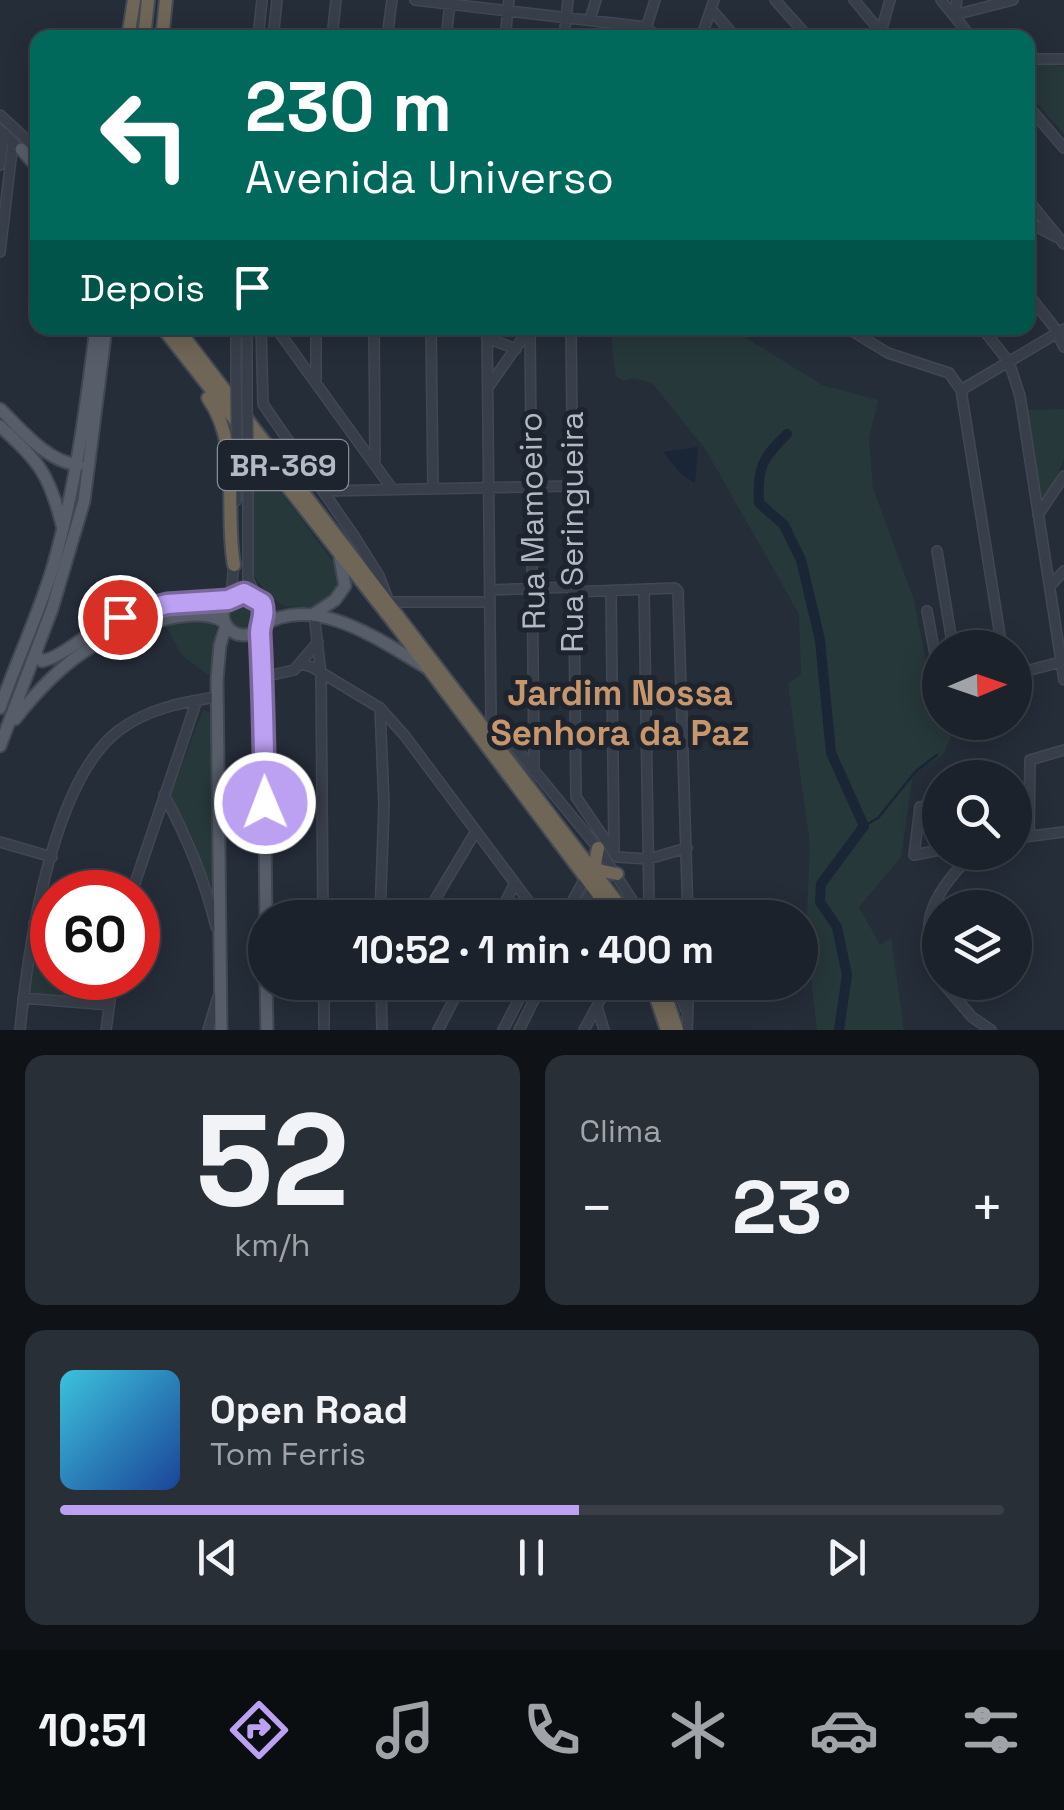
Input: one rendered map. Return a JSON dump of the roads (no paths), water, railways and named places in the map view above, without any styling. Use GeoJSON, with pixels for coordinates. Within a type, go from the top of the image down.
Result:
{"type":"FeatureCollection","features":[{"type":"Feature","properties":{"kind":"highway"},"geometry":{"type":"LineString","coordinates":[[131,30],[134,0]]}},
{"type":"Feature","properties":{"kind":"highway"},"geometry":{"type":"LineString","coordinates":[[145,30],[148,0]]}},
{"type":"Feature","properties":{"kind":"highway"},"geometry":{"type":"LineString","coordinates":[[163,30],[166,0]]}},
{"type":"Feature","properties":{"kind":"highway"},"geometry":{"type":"LineString","coordinates":[[166,335],[226,429],[229,539],[234,565]]}},
{"type":"Feature","properties":{"kind":"highway","name":"BR-369"},"geometry":{"type":"LineString","coordinates":[[167,335],[426,668],[613,900]]}},
{"type":"Feature","properties":{"kind":"highway","name":"BR-369"},"geometry":{"type":"LineString","coordinates":[[182,335],[389,602],[590,872],[606,900]]}},
{"type":"Feature","properties":{"kind":"highway"},"geometry":{"type":"LineString","coordinates":[[598,848],[590,872],[616,874]]}},
{"type":"Feature","properties":{"kind":"highway"},"geometry":{"type":"LineString","coordinates":[[657,1000],[667,1030]]}},
{"type":"Feature","properties":{"kind":"highway"},"geometry":{"type":"LineString","coordinates":[[667,1000],[678,1030]]}},
{"type":"Feature","properties":{"kind":"main road"},"geometry":{"type":"LineString","coordinates":[[17,145],[30,157]]}},
{"type":"Feature","properties":{"kind":"main road"},"geometry":{"type":"LineString","coordinates":[[0,708],[48,582],[63,530],[95,335]]}},
{"type":"Feature","properties":{"kind":"main road"},"geometry":{"type":"LineString","coordinates":[[0,746],[35,654],[84,501],[105,335]]}},
{"type":"Feature","properties":{"kind":"main road"},"geometry":{"type":"LineString","coordinates":[[0,409],[4,422],[36,460],[54,492]]}},
{"type":"Feature","properties":{"kind":"main road"},"geometry":{"type":"LineString","coordinates":[[4,422],[84,472],[84,501]]}},
{"type":"Feature","properties":{"kind":"main road"},"geometry":{"type":"LineString","coordinates":[[63,530],[54,474],[72,464]]}},
{"type":"Feature","properties":{"kind":"main road"},"geometry":{"type":"LineString","coordinates":[[314,614],[335,600],[345,586],[343,565],[336,550]]}},
{"type":"Feature","properties":{"kind":"main road"},"geometry":{"type":"LineString","coordinates":[[35,654],[39,660],[51,660],[120,617],[144,609],[244,593],[282,616]]}},
{"type":"Feature","properties":{"kind":"main road"},"geometry":{"type":"LineString","coordinates":[[221,1030],[218,697],[224,608],[230,598]]}},
{"type":"Feature","properties":{"kind":"main road"},"geometry":{"type":"LineString","coordinates":[[260,600],[265,616],[260,627],[266,900]]}},
{"type":"Feature","properties":{"kind":"main road"},"geometry":{"type":"LineString","coordinates":[[6,730],[82,643],[160,620],[208,615],[240,635],[282,616],[314,614],[357,629],[426,668]]}},
{"type":"Feature","properties":{"kind":"main road"},"geometry":{"type":"LineString","coordinates":[[20,652],[25,680],[34,684],[46,681]]}},
{"type":"Feature","properties":{"kind":"main road"},"geometry":{"type":"LineString","coordinates":[[266,1000],[266,1030]]}},
{"type":"Feature","properties":{"kind":"street"},"geometry":{"type":"LineString","coordinates":[[259,30],[262,0]]}},
{"type":"Feature","properties":{"kind":"street"},"geometry":{"type":"LineString","coordinates":[[275,30],[277,0]]}},
{"type":"Feature","properties":{"kind":"street"},"geometry":{"type":"LineString","coordinates":[[333,30],[336,0]]}},
{"type":"Feature","properties":{"kind":"street"},"geometry":{"type":"LineString","coordinates":[[388,30],[392,0]]}},
{"type":"Feature","properties":{"kind":"street"},"geometry":{"type":"LineString","coordinates":[[416,0],[509,5],[637,30]]}},
{"type":"Feature","properties":{"kind":"street"},"geometry":{"type":"LineString","coordinates":[[565,30],[568,0]]}},
{"type":"Feature","properties":{"kind":"street"},"geometry":{"type":"LineString","coordinates":[[590,18],[596,0]]}},
{"type":"Feature","properties":{"kind":"street"},"geometry":{"type":"LineString","coordinates":[[646,30],[654,0]]}},
{"type":"Feature","properties":{"kind":"street"},"geometry":{"type":"LineString","coordinates":[[775,0],[802,30]]}},
{"type":"Feature","properties":{"kind":"street"},"geometry":{"type":"LineString","coordinates":[[854,0],[878,30]]}},
{"type":"Feature","properties":{"kind":"street"},"geometry":{"type":"LineString","coordinates":[[883,30],[890,0]]}},
{"type":"Feature","properties":{"kind":"street"},"geometry":{"type":"LineString","coordinates":[[940,0],[965,30]]}},
{"type":"Feature","properties":{"kind":"street"},"geometry":{"type":"LineString","coordinates":[[954,16],[957,0]]}},
{"type":"Feature","properties":{"kind":"street"},"geometry":{"type":"LineString","coordinates":[[954,16],[1012,0]]}},
{"type":"Feature","properties":{"kind":"street"},"geometry":{"type":"LineString","coordinates":[[447,30],[450,2]]}},
{"type":"Feature","properties":{"kind":"street"},"geometry":{"type":"LineString","coordinates":[[506,30],[509,5]]}},
{"type":"Feature","properties":{"kind":"street"},"geometry":{"type":"LineString","coordinates":[[704,30],[712,5]]}},
{"type":"Feature","properties":{"kind":"street"},"geometry":{"type":"LineString","coordinates":[[712,5],[730,30]]}},
{"type":"Feature","properties":{"kind":"street"},"geometry":{"type":"LineString","coordinates":[[1035,59],[1064,59]]}},
{"type":"Feature","properties":{"kind":"street"},"geometry":{"type":"LineString","coordinates":[[0,115],[30,143]]}},
{"type":"Feature","properties":{"kind":"street"},"geometry":{"type":"LineString","coordinates":[[1035,117],[1064,148]]}},
{"type":"Feature","properties":{"kind":"street"},"geometry":{"type":"LineString","coordinates":[[0,249],[17,145],[2,131]]}},
{"type":"Feature","properties":{"kind":"street"},"geometry":{"type":"LineString","coordinates":[[0,164],[2,131]]}},
{"type":"Feature","properties":{"kind":"street"},"geometry":{"type":"LineString","coordinates":[[1035,209],[1062,242]]}},
{"type":"Feature","properties":{"kind":"street"},"geometry":{"type":"LineString","coordinates":[[1035,226],[1062,242]]}},
{"type":"Feature","properties":{"kind":"street"},"geometry":{"type":"LineString","coordinates":[[1035,302],[1061,331],[1064,348]]}},
{"type":"Feature","properties":{"kind":"street"},"geometry":{"type":"LineString","coordinates":[[962,390],[1061,331]]}},
{"type":"Feature","properties":{"kind":"street"},"geometry":{"type":"LineString","coordinates":[[230,598],[237,449],[236,335]]}},
{"type":"Feature","properties":{"kind":"street"},"geometry":{"type":"LineString","coordinates":[[247,335],[248,579],[260,600]]}},
{"type":"Feature","properties":{"kind":"street"},"geometry":{"type":"LineString","coordinates":[[247,350],[257,335]]}},
{"type":"Feature","properties":{"kind":"street"},"geometry":{"type":"LineString","coordinates":[[261,335],[263,404],[379,576],[389,602],[490,602]]}},
{"type":"Feature","properties":{"kind":"street"},"geometry":{"type":"LineString","coordinates":[[282,335],[393,490]]}},
{"type":"Feature","properties":{"kind":"street"},"geometry":{"type":"LineString","coordinates":[[316,335],[316,381]]}},
{"type":"Feature","properties":{"kind":"street"},"geometry":{"type":"LineString","coordinates":[[374,335],[376,462]]}},
{"type":"Feature","properties":{"kind":"street"},"geometry":{"type":"LineString","coordinates":[[430,335],[433,489]]}},
{"type":"Feature","properties":{"kind":"street"},"geometry":{"type":"LineString","coordinates":[[487,335],[492,722],[598,848],[633,900]]}},
{"type":"Feature","properties":{"kind":"street"},"geometry":{"type":"LineString","coordinates":[[491,335],[516,349]]}},
{"type":"Feature","properties":{"kind":"street"},"geometry":{"type":"LineString","coordinates":[[488,388],[525,335]]}},
{"type":"Feature","properties":{"kind":"street","name":"Rua Mamoeiro"},"geometry":{"type":"LineString","coordinates":[[530,335],[534,774]]}},
{"type":"Feature","properties":{"kind":"street","name":"Rua Seringueira"},"geometry":{"type":"LineString","coordinates":[[571,335],[576,797],[590,872]]}},
{"type":"Feature","properties":{"kind":"street"},"geometry":{"type":"LineString","coordinates":[[858,335],[888,354],[949,373],[962,390],[999,630]]}},
{"type":"Feature","properties":{"kind":"street"},"geometry":{"type":"LineString","coordinates":[[988,335],[1009,362],[1020,396],[1050,586],[1059,604],[1064,680]]}},
{"type":"Feature","properties":{"kind":"street"},"geometry":{"type":"LineString","coordinates":[[1038,515],[1064,476]]}},
{"type":"Feature","properties":{"kind":"street"},"geometry":{"type":"LineString","coordinates":[[324,491],[571,486]]}},
{"type":"Feature","properties":{"kind":"street"},"geometry":{"type":"LineString","coordinates":[[937,551],[950,630]]}},
{"type":"Feature","properties":{"kind":"street"},"geometry":{"type":"LineString","coordinates":[[1050,586],[1064,571]]}},
{"type":"Feature","properties":{"kind":"street"},"geometry":{"type":"LineString","coordinates":[[490,590],[678,591],[688,900]]}},
{"type":"Feature","properties":{"kind":"street"},"geometry":{"type":"LineString","coordinates":[[644,591],[649,900]]}},
{"type":"Feature","properties":{"kind":"street"},"geometry":{"type":"LineString","coordinates":[[611,592],[614,852]]}},
{"type":"Feature","properties":{"kind":"street"},"geometry":{"type":"LineString","coordinates":[[927,610],[931,630]]}},
{"type":"Feature","properties":{"kind":"street"},"geometry":{"type":"LineString","coordinates":[[314,614],[321,674],[323,900]]}},
{"type":"Feature","properties":{"kind":"street"},"geometry":{"type":"LineString","coordinates":[[263,677],[279,676],[301,664],[318,642]]}},
{"type":"Feature","properties":{"kind":"street"},"geometry":{"type":"LineString","coordinates":[[1032,669],[1063,661]]}},
{"type":"Feature","properties":{"kind":"street"},"geometry":{"type":"LineString","coordinates":[[301,664],[312,666],[380,708],[528,900]]}},
{"type":"Feature","properties":{"kind":"street"},"geometry":{"type":"LineString","coordinates":[[48,870],[64,816],[92,757],[116,732],[141,716],[218,697]]}},
{"type":"Feature","properties":{"kind":"street"},"geometry":{"type":"LineString","coordinates":[[139,870],[197,700]]}},
{"type":"Feature","properties":{"kind":"street"},"geometry":{"type":"LineString","coordinates":[[380,708],[380,900]]}},
{"type":"Feature","properties":{"kind":"street"},"geometry":{"type":"LineString","coordinates":[[383,740],[399,728]]}},
{"type":"Feature","properties":{"kind":"street"},"geometry":{"type":"LineString","coordinates":[[1030,760],[1064,750]]}},
{"type":"Feature","properties":{"kind":"street"},"geometry":{"type":"LineString","coordinates":[[164,795],[183,829],[208,893],[220,942]]}},
{"type":"Feature","properties":{"kind":"street"},"geometry":{"type":"LineString","coordinates":[[576,797],[617,857],[648,858],[687,848]]}},
{"type":"Feature","properties":{"kind":"street"},"geometry":{"type":"LineString","coordinates":[[922,807],[914,855],[922,853]]}},
{"type":"Feature","properties":{"kind":"street"},"geometry":{"type":"LineString","coordinates":[[435,900],[476,831]]}},
{"type":"Feature","properties":{"kind":"street"},"geometry":{"type":"LineString","coordinates":[[1032,836],[1064,832]]}},
{"type":"Feature","properties":{"kind":"street"},"geometry":{"type":"LineString","coordinates":[[0,842],[52,857]]}},
{"type":"Feature","properties":{"kind":"street"},"geometry":{"type":"LineString","coordinates":[[942,890],[959,870]]}},
{"type":"Feature","properties":{"kind":"street"},"geometry":{"type":"LineString","coordinates":[[574,900],[590,872]]}},
{"type":"Feature","properties":{"kind":"street"},"geometry":{"type":"LineString","coordinates":[[582,900],[590,872]]}},
{"type":"Feature","properties":{"kind":"street"},"geometry":{"type":"LineString","coordinates":[[506,900],[515,883]]}},
{"type":"Feature","properties":{"kind":"street"},"geometry":{"type":"LineString","coordinates":[[20,1030],[30,950]]}},
{"type":"Feature","properties":{"kind":"street"},"geometry":{"type":"LineString","coordinates":[[208,1030],[220,989]]}},
{"type":"Feature","properties":{"kind":"street"},"geometry":{"type":"LineString","coordinates":[[23,998],[109,1005]]}},
{"type":"Feature","properties":{"kind":"street"},"geometry":{"type":"LineString","coordinates":[[106,1030],[110,1000]]}},
{"type":"Feature","properties":{"kind":"street"},"geometry":{"type":"LineString","coordinates":[[324,1000],[324,1030]]}},
{"type":"Feature","properties":{"kind":"street"},"geometry":{"type":"LineString","coordinates":[[382,1030],[383,1000]]}},
{"type":"Feature","properties":{"kind":"street"},"geometry":{"type":"LineString","coordinates":[[438,1030],[454,1000]]}},
{"type":"Feature","properties":{"kind":"street"},"geometry":{"type":"LineString","coordinates":[[503,1030],[519,1000]]}},
{"type":"Feature","properties":{"kind":"street"},"geometry":{"type":"LineString","coordinates":[[519,1030],[533,1000]]}},
{"type":"Feature","properties":{"kind":"street"},"geometry":{"type":"LineString","coordinates":[[584,1030],[600,1000]]}},
{"type":"Feature","properties":{"kind":"street"},"geometry":{"type":"LineString","coordinates":[[682,1000],[688,1018]]}},
{"type":"Feature","properties":{"kind":"street"},"geometry":{"type":"LineString","coordinates":[[688,1000],[688,1030]]}},
{"type":"Feature","properties":{"kind":"street"},"geometry":{"type":"LineString","coordinates":[[958,1000],[972,1017],[992,1030]]}},
{"type":"Feature","properties":{"kind":"street"},"geometry":{"type":"LineString","coordinates":[[596,1007],[604,1030]]}},
{"type":"Feature","properties":{"kind":"water"},"geometry":{"type":"Polygon","coordinates":[[[698,447],[695,483],[682,475],[663,452],[698,447]]]}},
{"type":"Feature","properties":{"kind":"waterway"},"geometry":{"type":"LineString","coordinates":[[787,434],[763,464],[759,503],[784,525],[801,560],[820,640],[831,753],[864,826],[821,884],[820,902],[837,927],[847,975],[839,1030]]}},
{"type":"Feature","properties":{"kind":"waterway"},"geometry":{"type":"LineString","coordinates":[[864,826],[878,818],[916,771],[937,755]]}},
{"type":"Feature","properties":{"kind":"district","name":"Jardim Nossa Senhora da Paz"},"geometry":{"type":"Point","coordinates":[620,713]}}]}
